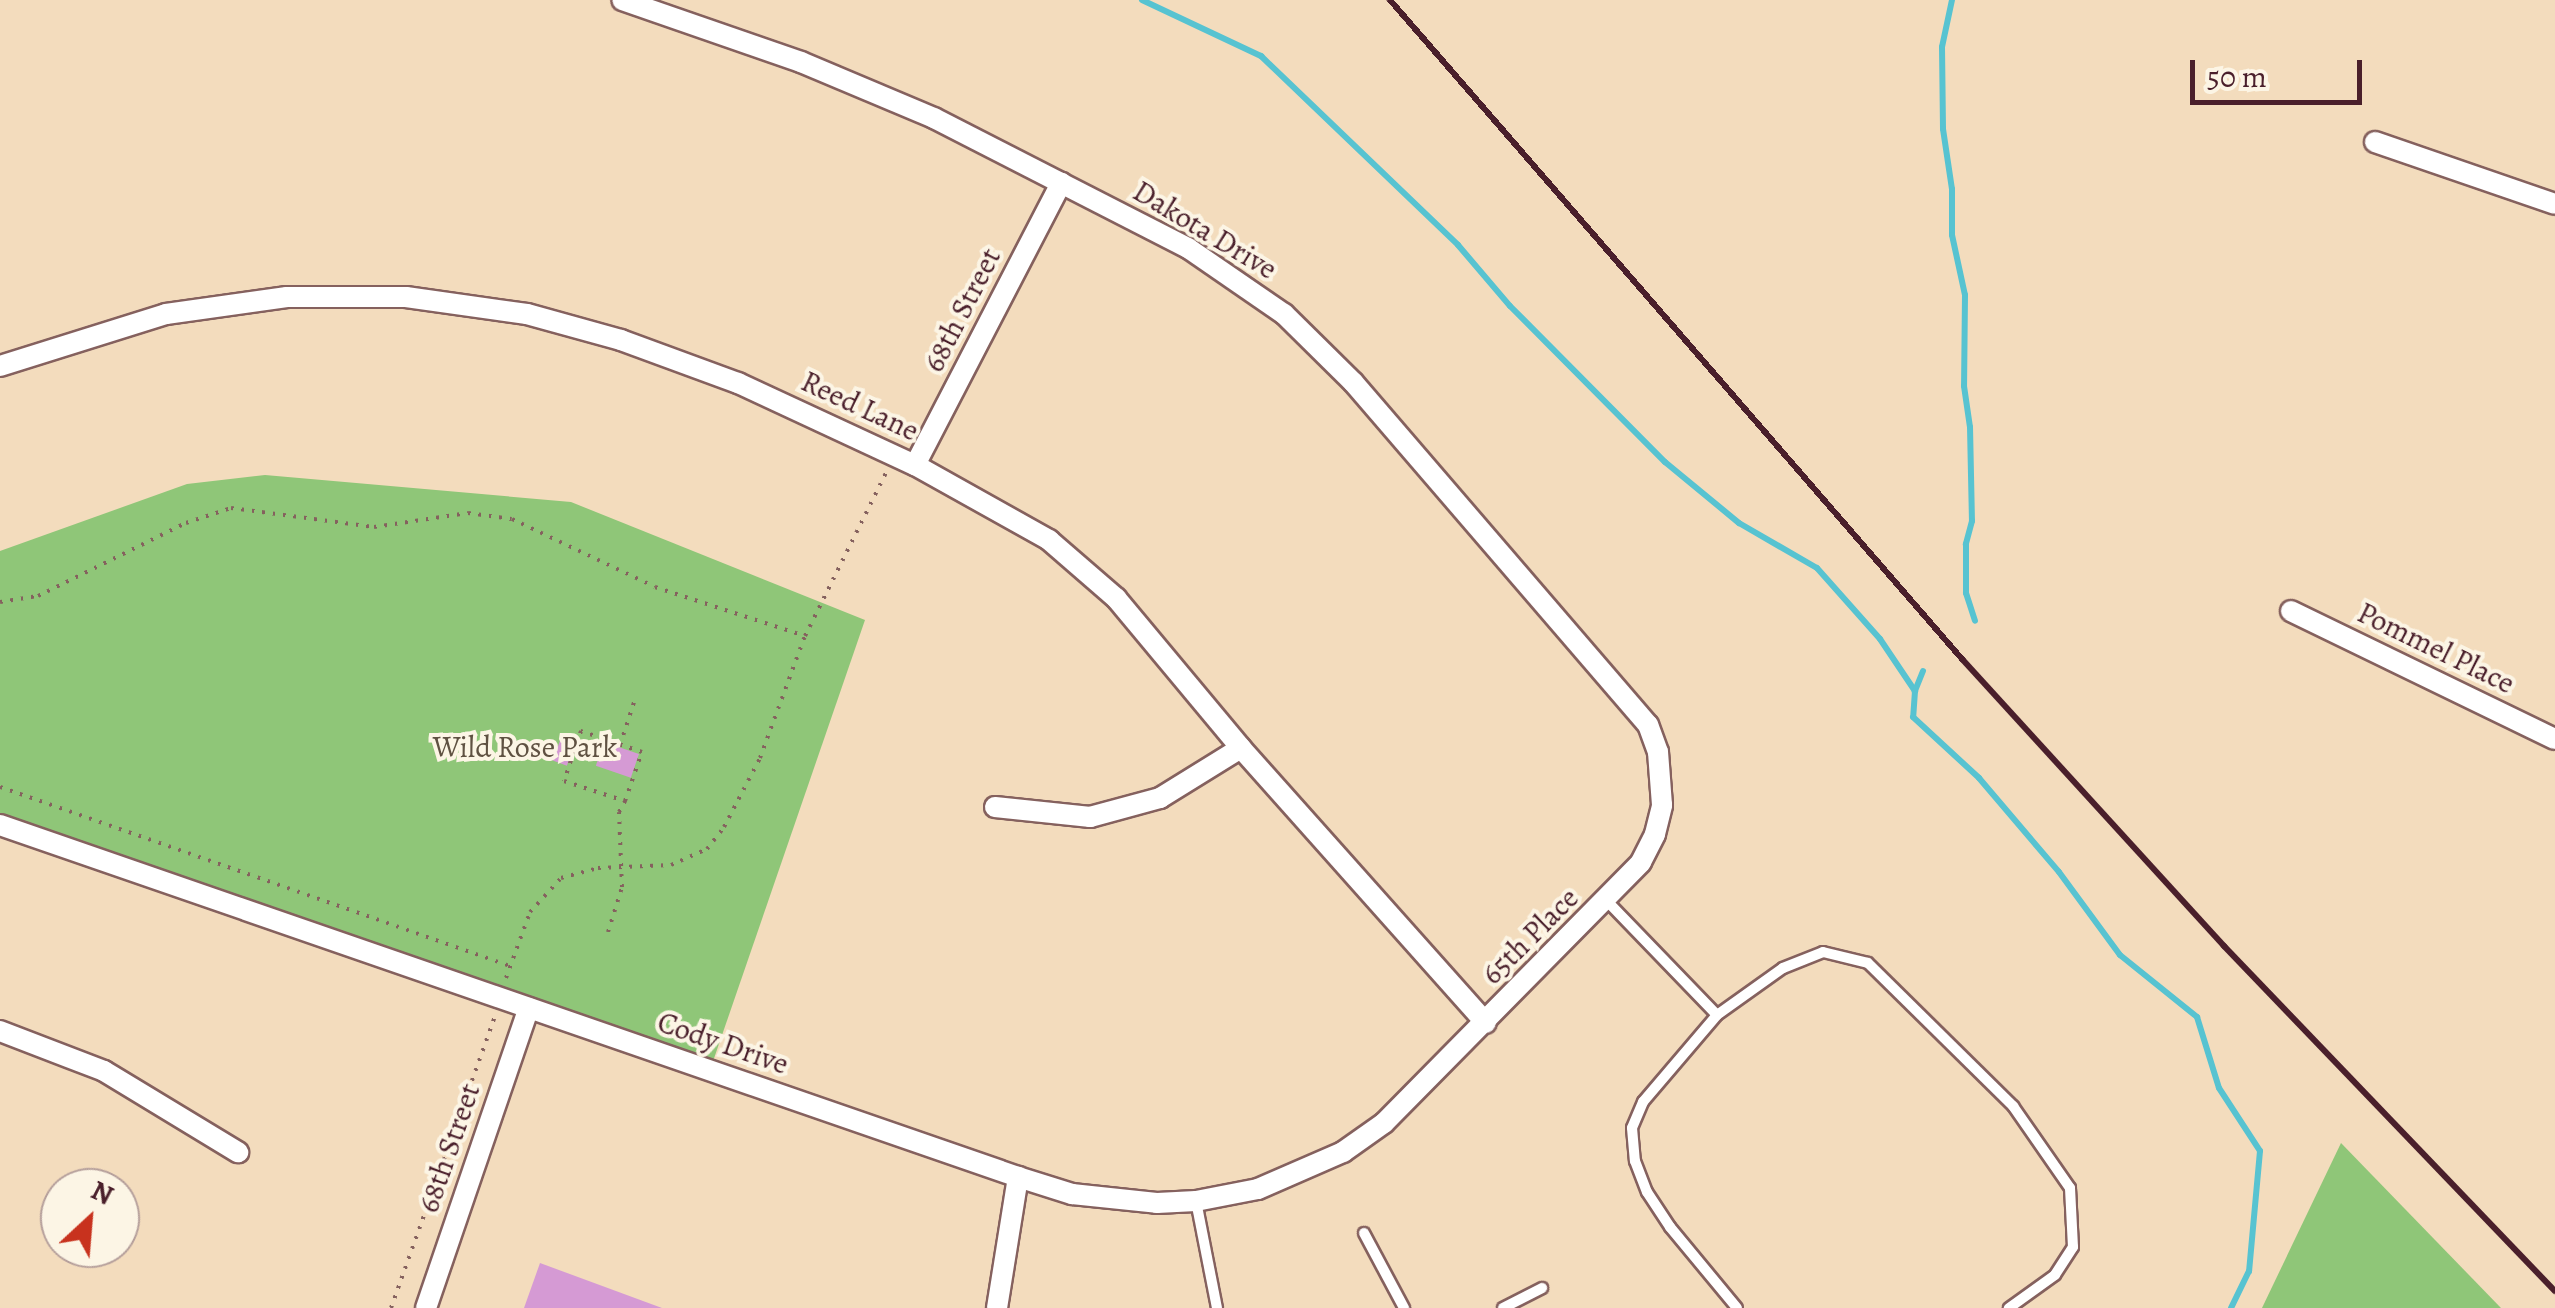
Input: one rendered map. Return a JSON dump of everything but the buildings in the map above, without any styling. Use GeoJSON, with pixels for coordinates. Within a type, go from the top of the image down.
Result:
{"type":"FeatureCollection","features":[{"type":"Feature","properties":{"kind":"street","name":"Dakota Drive"},"geometry":{"type":"LineString","coordinates":[[622,0],[873,90],[1061,182],[1188,248],[1238,279],[1326,354],[1634,704],[1658,752],[1662,805]]}},
{"type":"Feature","properties":{"kind":"street"},"geometry":{"type":"LineString","coordinates":[[2374,142],[2555,204]]}},
{"type":"Feature","properties":{"kind":"street","name":"68th Street"},"geometry":{"type":"LineString","coordinates":[[915,465],[1061,182]]}},
{"type":"Feature","properties":{"kind":"street","name":"Reed Lane"},"geometry":{"type":"LineString","coordinates":[[0,366],[166,314],[287,297],[406,297],[527,314],[622,340],[738,383],[915,465],[1049,540],[1116,598],[1241,748],[1486,1023]]}},
{"type":"Feature","properties":{"kind":"street","name":"Pommel Place"},"geometry":{"type":"LineString","coordinates":[[2291,611],[2555,738]]}},
{"type":"Feature","properties":{"kind":"street"},"geometry":{"type":"LineString","coordinates":[[995,807],[1090,816],[1160,798],[1241,748]]}},
{"type":"Feature","properties":{"kind":"street","name":"65th Place"},"geometry":{"type":"LineString","coordinates":[[1416,1094],[1641,862],[1655,834],[1662,805]]}},
{"type":"Feature","properties":{"kind":"street","name":"Cody Drive"},"geometry":{"type":"LineString","coordinates":[[0,826],[1018,1177],[1112,1200],[1196,1201],[1258,1189],[1343,1152],[1416,1094]]}},
{"type":"Feature","properties":{"kind":"street","name":"68th Street"},"geometry":{"type":"LineString","coordinates":[[426,1308],[529,1008]]}},
{"type":"Feature","properties":{"kind":"street"},"geometry":{"type":"LineString","coordinates":[[0,1031],[104,1071],[238,1152]]}},
{"type":"Feature","properties":{"kind":"street"},"geometry":{"type":"LineString","coordinates":[[996,1308],[1018,1177]]}},
{"type":"Feature","properties":{"kind":"lane"},"geometry":{"type":"LineString","coordinates":[[1607,901],[1717,1015]]}},
{"type":"Feature","properties":{"kind":"lane"},"geometry":{"type":"LineString","coordinates":[[1736,1308],[1670,1226],[1648,1192],[1635,1161],[1632,1128],[1643,1102],[1717,1015],[1783,968],[1823,952],[1868,963],[2013,1106],[2070,1188],[2073,1246],[2054,1275],[2008,1308]]}},
{"type":"Feature","properties":{"kind":"lane"},"geometry":{"type":"LineString","coordinates":[[1196,1201],[1217,1308]]}},
{"type":"Feature","properties":{"kind":"lane"},"geometry":{"type":"LineString","coordinates":[[1364,1233],[1404,1308]]}},
{"type":"Feature","properties":{"kind":"lane"},"geometry":{"type":"LineString","coordinates":[[1503,1308],[1542,1288]]}},
{"type":"Feature","properties":{"kind":"path"},"geometry":{"type":"LineString","coordinates":[[391,1308],[530,912],[548,888],[579,870],[671,866],[707,848],[724,827],[766,744],[805,636],[886,472]]}},
{"type":"Feature","properties":{"kind":"path"},"geometry":{"type":"LineString","coordinates":[[0,602],[38,596],[186,524],[231,508],[374,526],[468,513],[512,520],[655,587],[805,636]]}},
{"type":"Feature","properties":{"kind":"path"},"geometry":{"type":"LineString","coordinates":[[620,745],[636,699]]}},
{"type":"Feature","properties":{"kind":"path"},"geometry":{"type":"LineString","coordinates":[[608,932],[622,888],[619,812],[625,801],[642,752],[581,732],[564,781],[625,801]]}},
{"type":"Feature","properties":{"kind":"path"},"geometry":{"type":"LineString","coordinates":[[0,787],[510,966]]}},
{"type":"Feature","properties":{"kind":"green space","name":"Wild Rose Park"},"geometry":{"type":"Polygon","coordinates":[[[265,475],[571,502],[865,620],[710,1070],[0,825],[0,551],[187,484],[265,475]]]}},
{"type":"Feature","properties":{"kind":"green space"},"geometry":{"type":"Polygon","coordinates":[[[2341,1143],[2501,1308],[2262,1308],[2341,1143]]]}},
{"type":"Feature","properties":{"kind":"waterway"},"geometry":{"type":"LineString","coordinates":[[1142,0],[1261,56],[1458,245],[1510,306],[1665,462],[1739,523],[1817,568],[1880,639],[1915,691]]}},
{"type":"Feature","properties":{"kind":"waterway"},"geometry":{"type":"LineString","coordinates":[[1952,0],[1942,47],[1943,129],[1952,189],[1952,235],[1965,295],[1964,386],[1970,427],[1972,521],[1966,544],[1966,593],[1975,621]]}},
{"type":"Feature","properties":{"kind":"waterway"},"geometry":{"type":"LineString","coordinates":[[1923,671],[1915,691],[1913,717],[1979,778],[2059,872],[2120,955],[2197,1017],[2219,1088],[2260,1151],[2249,1271],[2231,1308]]}},
{"type":"Feature","properties":{"kind":"railway"},"geometry":{"type":"LineString","coordinates":[[1390,0],[1962,659],[2224,946],[2555,1291]]}}]}
